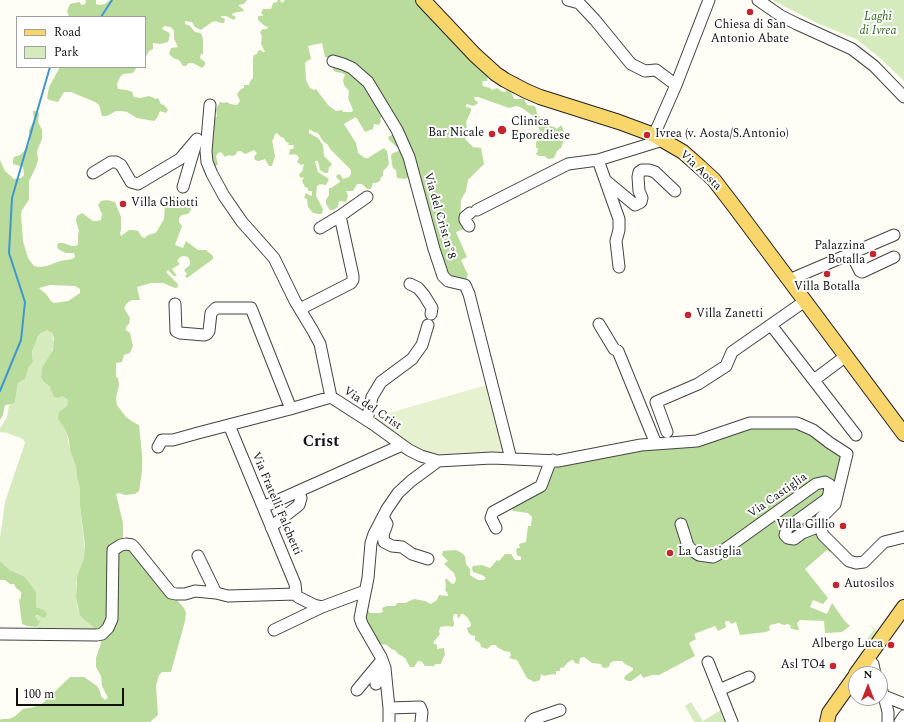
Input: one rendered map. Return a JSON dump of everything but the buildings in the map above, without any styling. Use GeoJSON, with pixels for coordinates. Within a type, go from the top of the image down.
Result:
{"type":"FeatureCollection","features":[{"type":"Feature","properties":{"kind":"main road","name":"Via Aosta"},"geometry":{"type":"LineString","coordinates":[[423,0],[486,65],[496,74],[513,85],[540,97],[619,122],[659,138],[683,152],[714,180],[904,434]]}},
{"type":"Feature","properties":{"kind":"main road"},"geometry":{"type":"LineString","coordinates":[[872,666],[904,608]]}},
{"type":"Feature","properties":{"kind":"main road"},"geometry":{"type":"LineString","coordinates":[[826,722],[829,713],[848,686]]}},
{"type":"Feature","properties":{"kind":"street"},"geometry":{"type":"LineString","coordinates":[[568,0],[579,3],[631,64],[645,71],[652,67],[676,85]]}},
{"type":"Feature","properties":{"kind":"street"},"geometry":{"type":"LineString","coordinates":[[468,226],[465,220],[466,217],[474,212],[568,164],[598,160],[659,138],[676,85],[708,0]]}},
{"type":"Feature","properties":{"kind":"street"},"geometry":{"type":"LineString","coordinates":[[758,0],[781,16],[852,49],[868,61],[904,97]]}},
{"type":"Feature","properties":{"kind":"street","name":"Via del Crist n°8"},"geometry":{"type":"LineString","coordinates":[[333,61],[352,68],[368,82],[397,130],[410,157],[434,250],[443,276],[448,281],[465,285],[469,294],[511,459]]}},
{"type":"Feature","properties":{"kind":"street"},"geometry":{"type":"LineString","coordinates":[[183,187],[202,140],[210,104]]}},
{"type":"Feature","properties":{"kind":"street"},"geometry":{"type":"LineString","coordinates":[[93,173],[111,162],[116,162],[121,165],[131,182],[138,184],[180,159],[202,140]]}},
{"type":"Feature","properties":{"kind":"street"},"geometry":{"type":"LineString","coordinates":[[202,140],[206,151],[207,162],[217,187],[242,222],[274,258],[300,310],[320,344],[331,397]]}},
{"type":"Feature","properties":{"kind":"street"},"geometry":{"type":"LineString","coordinates":[[598,160],[618,219],[619,230],[616,241],[619,267]]}},
{"type":"Feature","properties":{"kind":"street"},"geometry":{"type":"LineString","coordinates":[[605,180],[635,205],[641,202],[642,198],[639,192],[638,177],[642,170],[646,169],[655,172],[675,191]]}},
{"type":"Feature","properties":{"kind":"street"},"geometry":{"type":"LineString","coordinates":[[320,228],[367,197]]}},
{"type":"Feature","properties":{"kind":"street"},"geometry":{"type":"LineString","coordinates":[[300,310],[351,283],[353,280],[340,216]]}},
{"type":"Feature","properties":{"kind":"street"},"geometry":{"type":"LineString","coordinates":[[789,280],[894,235]]}},
{"type":"Feature","properties":{"kind":"street"},"geometry":{"type":"LineString","coordinates":[[851,253],[862,272],[894,257]]}},
{"type":"Feature","properties":{"kind":"street"},"geometry":{"type":"LineString","coordinates":[[367,420],[372,398],[381,382],[412,359],[422,345],[432,308],[418,288],[410,284]]}},
{"type":"Feature","properties":{"kind":"street"},"geometry":{"type":"LineString","coordinates":[[667,432],[656,402],[704,381],[726,366],[732,352],[805,301]]}},
{"type":"Feature","properties":{"kind":"street"},"geometry":{"type":"LineString","coordinates":[[175,304],[176,331],[180,333],[204,335],[209,331],[211,313],[216,308],[251,308],[291,409]]}},
{"type":"Feature","properties":{"kind":"street"},"geometry":{"type":"LineString","coordinates":[[599,324],[614,349],[618,351],[656,444],[697,441],[750,423],[797,423],[813,430],[830,444],[847,454],[835,504],[821,518],[820,526],[823,535],[849,562],[856,564],[864,562],[884,542],[904,537]]}},
{"type":"Feature","properties":{"kind":"street"},"geometry":{"type":"LineString","coordinates":[[771,325],[856,435]]}},
{"type":"Feature","properties":{"kind":"street"},"geometry":{"type":"LineString","coordinates":[[814,380],[846,356]]}},
{"type":"Feature","properties":{"kind":"street","name":"Via del Crist"},"geometry":{"type":"LineString","coordinates":[[158,447],[162,440],[173,440],[331,397],[367,420],[408,450],[438,461],[492,458],[558,461],[641,445],[656,444]]}},
{"type":"Feature","properties":{"kind":"street","name":"Via Fratelli Falchetti"},"geometry":{"type":"LineString","coordinates":[[229,425],[295,584],[296,594]]}},
{"type":"Feature","properties":{"kind":"street"},"geometry":{"type":"LineString","coordinates":[[263,507],[402,445]]}},
{"type":"Feature","properties":{"kind":"street"},"geometry":{"type":"LineString","coordinates":[[496,528],[491,518],[493,512],[541,486],[553,460]]}},
{"type":"Feature","properties":{"kind":"street"},"geometry":{"type":"LineString","coordinates":[[389,722],[390,708],[384,664],[362,624],[361,613],[368,578],[371,543],[383,517],[398,493],[411,481],[438,461]]}},
{"type":"Feature","properties":{"kind":"street","name":"Via Castiglia"},"geometry":{"type":"LineString","coordinates":[[681,524],[688,546],[699,555],[713,557],[816,484],[825,482],[830,485],[830,494],[827,499],[787,528],[785,535],[788,538],[794,539],[802,533],[820,526]]}},
{"type":"Feature","properties":{"kind":"street"},"geometry":{"type":"LineString","coordinates":[[271,527],[299,505],[301,498],[299,491]]}},
{"type":"Feature","properties":{"kind":"street"},"geometry":{"type":"LineString","coordinates":[[383,517],[387,524],[384,542],[392,546],[402,547],[412,554],[428,559]]}},
{"type":"Feature","properties":{"kind":"street"},"geometry":{"type":"LineString","coordinates":[[0,634],[102,634],[108,628],[112,620],[112,554],[115,548],[121,545],[129,544],[132,545],[172,593],[181,595],[195,591],[228,596],[296,594],[298,597],[322,607]]}},
{"type":"Feature","properties":{"kind":"street"},"geometry":{"type":"LineString","coordinates":[[198,556],[216,593]]}},
{"type":"Feature","properties":{"kind":"street"},"geometry":{"type":"LineString","coordinates":[[274,630],[322,607],[365,590]]}},
{"type":"Feature","properties":{"kind":"street"},"geometry":{"type":"LineString","coordinates":[[708,662],[732,722]]}},
{"type":"Feature","properties":{"kind":"street"},"geometry":{"type":"LineString","coordinates":[[376,684],[384,664]]}},
{"type":"Feature","properties":{"kind":"street"},"geometry":{"type":"LineString","coordinates":[[357,690],[384,664]]}},
{"type":"Feature","properties":{"kind":"street"},"geometry":{"type":"LineString","coordinates":[[719,690],[749,677]]}},
{"type":"Feature","properties":{"kind":"street"},"geometry":{"type":"LineString","coordinates":[[888,695],[904,704]]}},
{"type":"Feature","properties":{"kind":"street"},"geometry":{"type":"LineString","coordinates":[[831,722],[848,698]]}},
{"type":"Feature","properties":{"kind":"street"},"geometry":{"type":"LineString","coordinates":[[886,706],[888,722]]}},
{"type":"Feature","properties":{"kind":"street"},"geometry":{"type":"LineString","coordinates":[[390,708],[420,707],[422,712],[422,722]]}},
{"type":"Feature","properties":{"kind":"street"},"geometry":{"type":"LineString","coordinates":[[530,722],[553,711]]}},
{"type":"Feature","properties":{"kind":"street"},"geometry":{"type":"LineString","coordinates":[[900,722],[904,716]]}},
{"type":"Feature","properties":{"kind":"green space"},"geometry":{"type":"Polygon","coordinates":[[[86,0],[96,0],[96,4],[99,5],[105,4],[110,0],[247,0],[244,4],[238,5],[244,11],[233,13],[232,15],[236,17],[234,20],[226,16],[221,16],[225,19],[224,23],[216,21],[212,22],[201,30],[195,27],[192,22],[185,21],[185,24],[190,26],[195,32],[201,33],[203,39],[203,54],[201,54],[200,58],[205,62],[205,65],[202,68],[193,63],[183,66],[179,60],[173,58],[169,54],[171,48],[178,47],[174,39],[174,31],[171,27],[164,26],[162,29],[170,34],[168,42],[160,44],[153,43],[153,49],[149,51],[146,56],[146,16],[69,16],[67,11],[70,4],[79,2],[82,5],[85,4],[86,0]]]}},
{"type":"Feature","properties":{"kind":"green space"},"geometry":{"type":"Polygon","coordinates":[[[278,0],[282,3],[285,0],[420,0],[491,76],[488,76],[487,81],[482,81],[483,86],[492,90],[497,88],[503,92],[510,90],[514,99],[524,99],[527,105],[535,106],[537,113],[546,125],[557,129],[561,125],[564,131],[564,139],[561,148],[557,151],[554,158],[548,159],[545,156],[539,156],[536,154],[538,148],[536,148],[536,142],[541,139],[541,135],[533,116],[522,108],[517,106],[509,108],[478,97],[474,98],[478,102],[477,104],[473,106],[466,105],[466,107],[471,108],[471,111],[466,122],[467,129],[465,139],[473,147],[481,148],[484,164],[468,180],[466,191],[461,200],[460,223],[464,229],[456,232],[467,257],[461,260],[468,275],[465,282],[449,279],[442,255],[436,248],[412,156],[370,81],[334,58],[325,57],[322,43],[308,46],[311,59],[305,63],[306,80],[310,88],[314,90],[316,89],[328,105],[336,111],[342,110],[343,112],[352,112],[353,110],[348,98],[349,91],[344,85],[343,80],[345,75],[333,70],[333,64],[339,65],[362,82],[397,135],[410,176],[405,179],[397,178],[396,170],[393,168],[391,155],[399,151],[399,149],[389,140],[388,137],[393,133],[383,116],[380,118],[381,121],[379,125],[374,124],[373,129],[365,132],[356,117],[344,124],[356,143],[358,153],[365,158],[368,158],[384,148],[387,151],[389,163],[383,171],[383,176],[381,177],[380,181],[373,183],[371,189],[367,189],[362,184],[357,184],[353,191],[346,191],[348,196],[346,202],[339,201],[338,207],[333,210],[330,210],[326,204],[326,200],[329,195],[329,188],[340,182],[336,177],[337,175],[340,174],[343,179],[349,177],[351,170],[330,149],[318,133],[309,129],[309,133],[318,138],[323,145],[324,156],[332,165],[329,167],[328,173],[325,173],[320,170],[318,161],[315,161],[318,172],[329,179],[326,185],[320,184],[317,186],[316,196],[323,209],[322,214],[313,213],[308,207],[307,199],[304,198],[306,193],[311,196],[312,191],[308,191],[308,188],[305,187],[302,181],[304,177],[301,178],[299,175],[302,172],[304,164],[301,165],[297,162],[299,158],[297,155],[289,155],[290,149],[293,149],[294,146],[288,145],[289,143],[277,133],[272,140],[275,156],[272,166],[269,166],[265,159],[259,161],[255,160],[254,157],[257,153],[254,150],[245,154],[238,151],[235,155],[225,157],[221,152],[218,153],[216,156],[218,164],[215,167],[208,162],[213,114],[217,117],[216,109],[220,102],[227,102],[237,105],[240,101],[237,94],[244,88],[244,85],[249,85],[253,78],[254,55],[260,50],[265,52],[261,44],[262,36],[260,32],[268,27],[258,20],[258,16],[263,16],[261,13],[263,9],[271,9],[273,3],[277,2],[278,0]]]}},
{"type":"Feature","properties":{"kind":"green space","name":"Laghi di Ivrea"},"geometry":{"type":"Polygon","coordinates":[[[772,0],[904,0],[904,81],[879,57],[856,39],[817,23],[772,0]]]}},
{"type":"Feature","properties":{"kind":"green space"},"geometry":{"type":"Polygon","coordinates":[[[59,68],[136,68],[133,73],[123,74],[120,77],[117,84],[118,89],[132,92],[134,97],[140,98],[149,96],[156,99],[158,98],[161,104],[168,110],[166,113],[160,111],[154,121],[137,118],[127,112],[122,111],[116,111],[107,116],[102,116],[99,105],[71,92],[64,92],[58,102],[49,100],[47,98],[49,87],[59,68]]]}},
{"type":"Feature","properties":{"kind":"green space"},"geometry":{"type":"Polygon","coordinates":[[[33,111],[36,111],[39,113],[38,122],[42,130],[42,139],[37,151],[38,160],[36,167],[29,181],[29,200],[22,210],[21,215],[23,241],[28,258],[34,266],[47,266],[75,257],[74,253],[66,253],[58,249],[57,245],[59,243],[63,243],[76,246],[78,244],[79,231],[76,221],[77,216],[82,213],[93,221],[101,220],[102,214],[98,205],[101,201],[107,200],[115,202],[121,217],[121,236],[129,230],[133,230],[138,231],[142,237],[145,238],[157,231],[164,219],[165,202],[168,197],[172,195],[185,201],[190,205],[191,210],[188,214],[182,215],[179,218],[179,222],[182,226],[175,245],[183,248],[186,241],[198,250],[206,250],[213,256],[213,259],[187,278],[185,276],[187,274],[184,270],[190,265],[190,261],[188,257],[180,257],[177,261],[180,264],[172,269],[177,276],[174,276],[168,270],[166,272],[178,284],[178,287],[175,288],[163,283],[151,283],[137,287],[140,300],[132,300],[128,302],[124,308],[130,318],[126,330],[130,333],[133,346],[130,353],[124,355],[122,362],[116,363],[116,377],[118,378],[119,385],[116,398],[117,405],[126,417],[139,425],[142,454],[142,471],[139,491],[135,494],[116,494],[123,523],[123,538],[124,541],[184,608],[186,613],[171,672],[162,672],[159,675],[156,686],[158,715],[150,722],[0,722],[2,719],[14,717],[23,709],[34,707],[43,703],[70,677],[84,677],[97,686],[101,696],[105,700],[108,698],[102,686],[101,676],[96,667],[96,658],[101,639],[98,631],[80,615],[76,598],[77,577],[84,558],[85,546],[80,506],[80,489],[76,466],[70,450],[69,440],[65,429],[58,419],[59,412],[67,406],[68,400],[62,396],[58,398],[54,397],[50,387],[41,377],[42,368],[53,350],[54,338],[52,333],[47,330],[41,333],[38,337],[32,351],[33,362],[29,367],[25,379],[18,383],[15,402],[13,404],[5,405],[3,415],[0,420],[0,160],[5,171],[14,179],[21,178],[24,175],[23,167],[13,164],[13,160],[14,157],[20,155],[27,148],[30,142],[29,130],[34,120],[33,111]],[[50,285],[39,288],[54,303],[68,301],[80,293],[80,289],[75,286],[50,285]]]}},
{"type":"Feature","properties":{"kind":"green space"},"geometry":{"type":"Polygon","coordinates":[[[47,330],[52,333],[54,343],[51,355],[42,368],[41,377],[50,387],[54,396],[62,396],[68,400],[67,406],[62,410],[70,450],[76,465],[80,489],[80,506],[85,552],[76,583],[76,598],[78,609],[83,619],[98,631],[37,631],[39,620],[35,616],[39,616],[44,610],[36,607],[36,593],[34,589],[24,577],[10,570],[0,561],[0,538],[5,502],[25,443],[23,439],[0,432],[0,428],[7,417],[9,405],[15,402],[18,383],[25,379],[29,367],[33,362],[32,348],[41,333],[47,330]]]}},
{"type":"Feature","properties":{"kind":"green space"},"geometry":{"type":"Polygon","coordinates":[[[487,385],[506,453],[438,457],[420,453],[371,418],[487,385]]]}},
{"type":"Feature","properties":{"kind":"green space","name":"La Castiglia"},"geometry":{"type":"Polygon","coordinates":[[[750,425],[796,426],[811,432],[844,457],[830,501],[817,517],[832,550],[830,552],[827,550],[805,569],[828,598],[823,604],[813,600],[810,607],[827,614],[832,603],[850,626],[842,632],[825,633],[824,621],[800,620],[797,623],[799,630],[790,628],[791,626],[788,624],[784,625],[779,623],[770,625],[770,630],[766,632],[740,635],[736,622],[731,624],[729,621],[726,621],[726,627],[718,631],[715,626],[694,634],[696,639],[689,643],[695,656],[659,675],[652,675],[643,678],[641,674],[631,681],[628,681],[624,679],[625,676],[633,670],[633,668],[622,661],[614,661],[610,663],[609,667],[605,668],[602,667],[601,664],[592,663],[584,657],[580,658],[579,664],[575,663],[573,660],[567,663],[564,667],[560,668],[560,671],[556,671],[556,675],[553,674],[544,676],[541,674],[540,680],[534,682],[527,678],[517,660],[509,658],[511,655],[510,652],[504,651],[496,645],[492,645],[487,649],[481,647],[480,643],[475,640],[475,636],[468,632],[467,628],[471,626],[471,624],[468,618],[463,614],[461,614],[458,618],[457,614],[454,614],[453,627],[440,627],[440,634],[433,643],[437,645],[437,649],[444,648],[445,655],[441,664],[435,664],[434,666],[425,666],[422,662],[418,661],[414,667],[410,667],[405,658],[396,651],[387,645],[376,642],[364,622],[367,609],[370,613],[380,613],[383,612],[382,608],[387,606],[395,606],[397,603],[405,603],[414,599],[431,604],[437,600],[439,595],[448,596],[445,590],[445,579],[452,584],[455,583],[456,579],[454,573],[444,564],[448,561],[442,555],[443,551],[456,550],[462,553],[465,556],[466,564],[470,569],[470,575],[478,580],[484,580],[486,578],[473,572],[473,566],[482,565],[490,568],[505,554],[511,554],[515,560],[521,560],[521,557],[517,555],[516,550],[517,548],[520,548],[519,544],[526,542],[528,526],[531,526],[532,517],[528,513],[513,511],[513,505],[523,500],[551,465],[750,425]]]}},
{"type":"Feature","properties":{"kind":"green space"},"geometry":{"type":"Polygon","coordinates":[[[0,561],[10,570],[25,577],[34,589],[36,593],[36,607],[44,610],[47,614],[45,618],[37,615],[35,616],[40,622],[37,627],[22,624],[19,600],[21,598],[21,592],[14,584],[10,584],[5,580],[0,580],[0,561]]]}},
{"type":"Feature","properties":{"kind":"green space"},"geometry":{"type":"Polygon","coordinates":[[[869,624],[879,632],[872,645],[866,640],[874,630],[869,624]]]}},
{"type":"Feature","properties":{"kind":"green space"},"geometry":{"type":"Polygon","coordinates":[[[691,702],[703,721],[724,708],[729,722],[694,722],[685,706],[691,702]]]}},
{"type":"Feature","properties":{"kind":"waterway"},"geometry":{"type":"LineString","coordinates":[[102,16],[112,0]]}},
{"type":"Feature","properties":{"kind":"waterway"},"geometry":{"type":"LineString","coordinates":[[0,391],[21,340],[25,302],[9,253],[12,198],[50,68]]}},
{"type":"Feature","properties":{"kind":"place","name":"Chiesa di San Antonio Abate"},"geometry":{"type":"Point","coordinates":[750,12]}},
{"type":"Feature","properties":{"kind":"place","name":"Clinica Eporediese"},"geometry":{"type":"Point","coordinates":[502,130]}},
{"type":"Feature","properties":{"kind":"place","name":"Bar Nicale"},"geometry":{"type":"Point","coordinates":[492,134]}},
{"type":"Feature","properties":{"kind":"place","name":"Ivrea (v. Aosta/S.Antonio)"},"geometry":{"type":"Point","coordinates":[647,135]}},
{"type":"Feature","properties":{"kind":"place","name":"Villa Ghiotti"},"geometry":{"type":"Point","coordinates":[123,204]}},
{"type":"Feature","properties":{"kind":"place","name":"Palazzina Botalla"},"geometry":{"type":"Point","coordinates":[873,254]}},
{"type":"Feature","properties":{"kind":"place","name":"Villa Botalla"},"geometry":{"type":"Point","coordinates":[827,274]}},
{"type":"Feature","properties":{"kind":"place","name":"Villa Zanetti"},"geometry":{"type":"Point","coordinates":[688,315]}},
{"type":"Feature","properties":{"kind":"place","name":"Villa Gillio"},"geometry":{"type":"Point","coordinates":[843,526]}},
{"type":"Feature","properties":{"kind":"place","name":"La Castiglia"},"geometry":{"type":"Point","coordinates":[670,553]}},
{"type":"Feature","properties":{"kind":"place","name":"Autosilos"},"geometry":{"type":"Point","coordinates":[836,585]}},
{"type":"Feature","properties":{"kind":"place","name":"Albergo Luca"},"geometry":{"type":"Point","coordinates":[891,645]}},
{"type":"Feature","properties":{"kind":"place","name":"Asl TO4"},"geometry":{"type":"Point","coordinates":[833,666]}},
{"type":"Feature","properties":{"kind":"district","name":"Crist"},"geometry":{"type":"Point","coordinates":[321,443]}}]}
